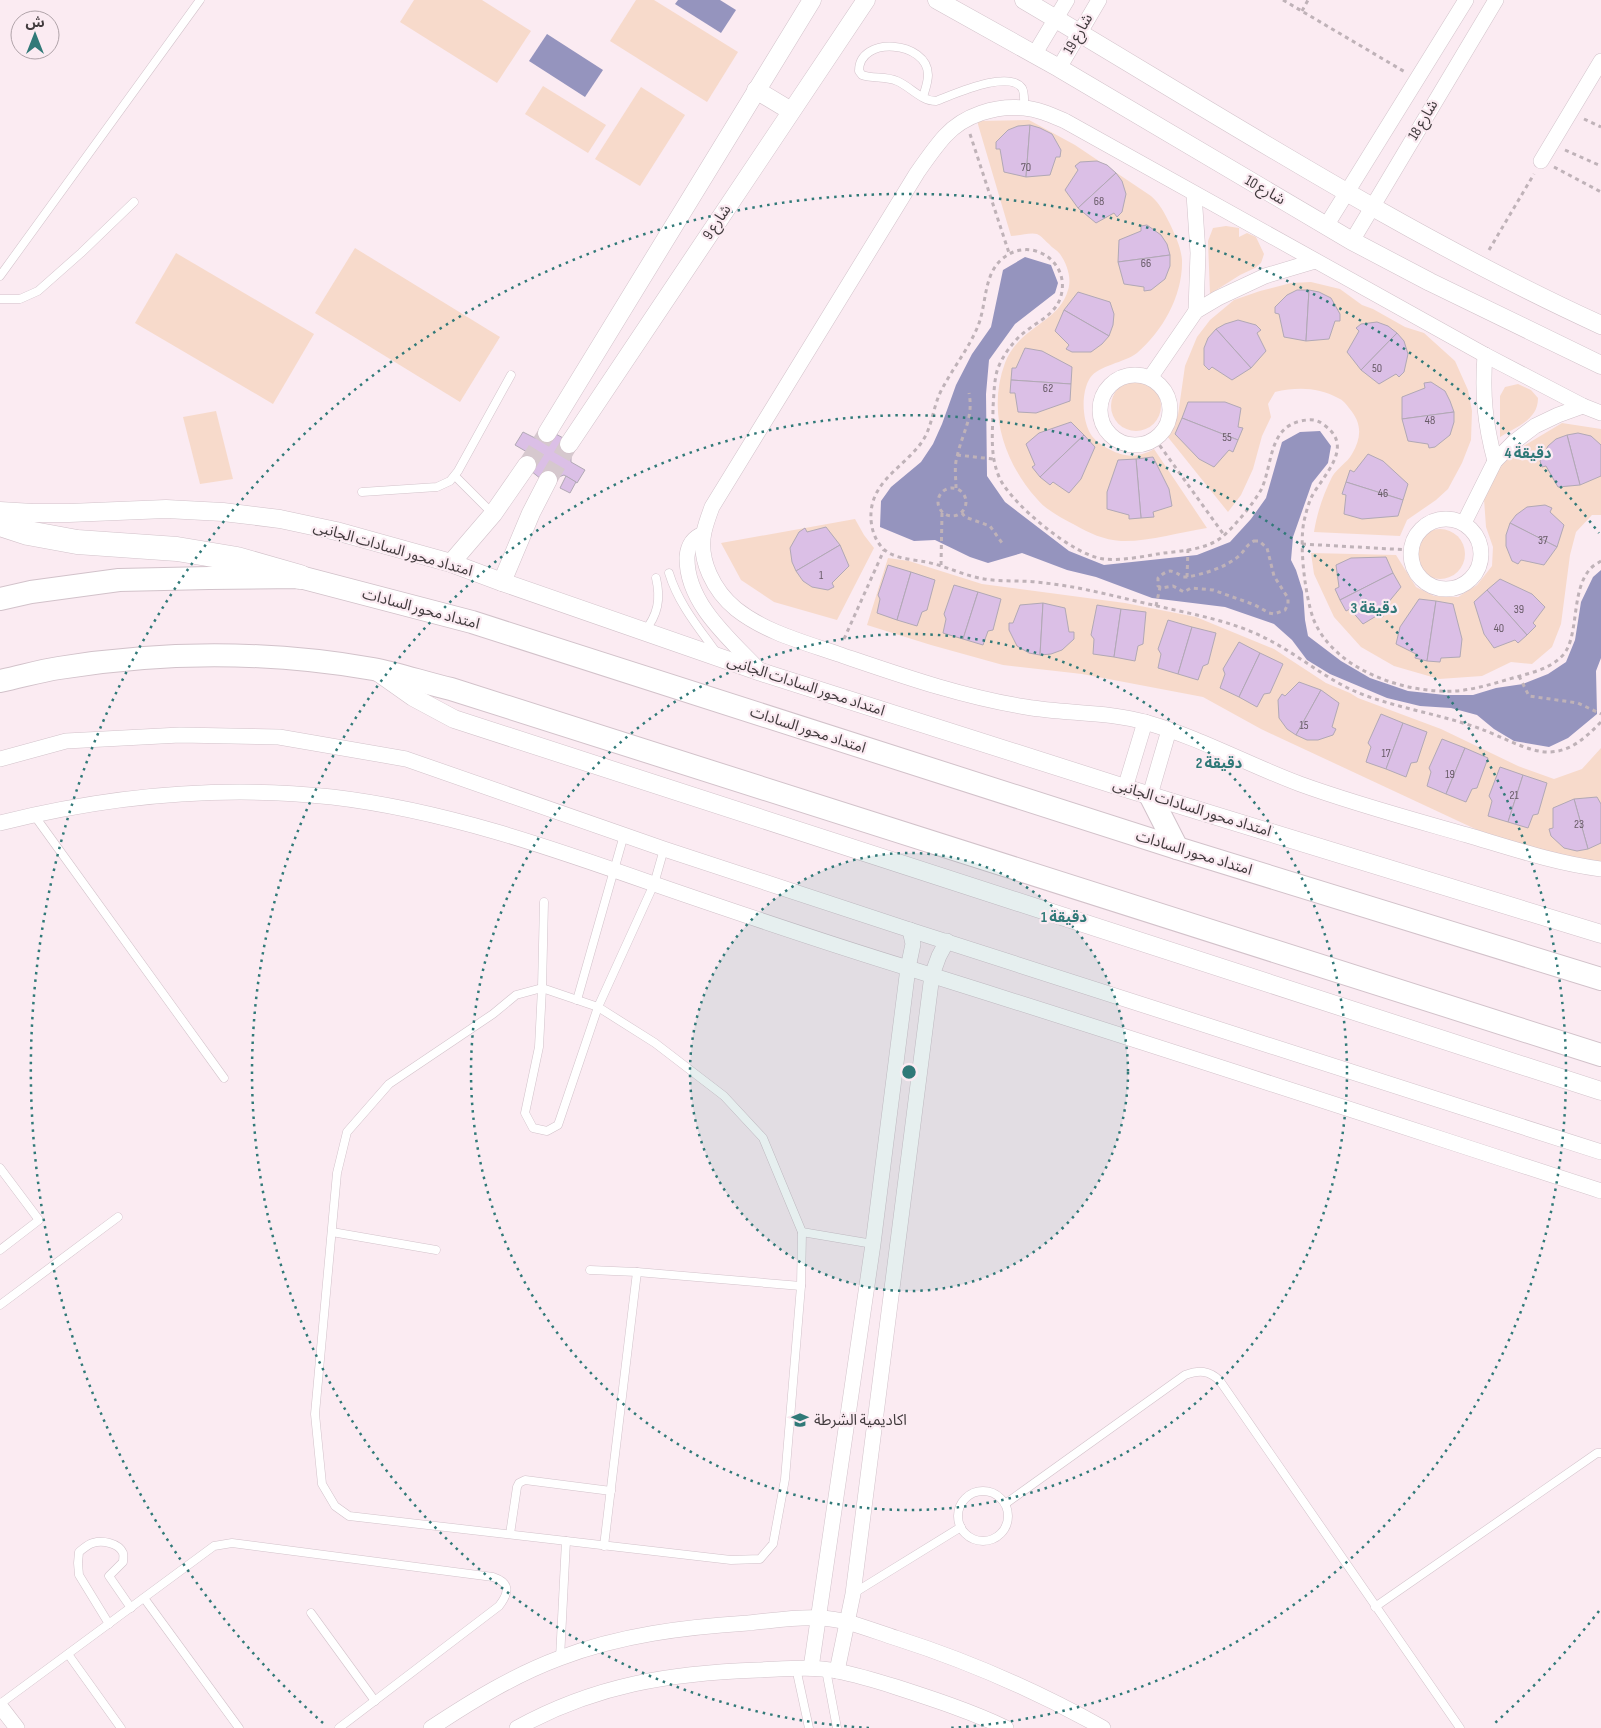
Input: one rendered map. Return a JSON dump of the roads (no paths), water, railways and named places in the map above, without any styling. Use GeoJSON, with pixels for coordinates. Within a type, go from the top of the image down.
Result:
{"type":"FeatureCollection","features":[{"type":"Feature","properties":{"kind":"highway"},"geometry":{"type":"LineString","coordinates":[[0,524],[28,533],[77,542],[177,549],[237,559],[300,577]]}},
{"type":"Feature","properties":{"kind":"main road","name":"امتداد محور السادات"},"geometry":{"type":"LineString","coordinates":[[0,599],[31,592],[119,580],[300,577],[472,622],[1177,848],[1601,980]]}},
{"type":"Feature","properties":{"kind":"main road"},"geometry":{"type":"LineString","coordinates":[[0,681],[58,668],[138,658],[218,655],[297,658],[375,670],[451,689],[1601,1055]]}},
{"type":"Feature","properties":{"kind":"main road"},"geometry":{"type":"LineString","coordinates":[[1150,795],[1177,848]]}},
{"type":"Feature","properties":{"kind":"street"},"geometry":{"type":"LineString","coordinates":[[547,433],[812,0]]}},
{"type":"Feature","properties":{"kind":"street","name":"شارع 9"},"geometry":{"type":"LineString","coordinates":[[569,444],[866,0]]}},
{"type":"Feature","properties":{"kind":"street","name":"شارع 10"},"geometry":{"type":"LineString","coordinates":[[937,0],[1059,68],[1352,241],[1457,295],[1601,365]]}},
{"type":"Feature","properties":{"kind":"street"},"geometry":{"type":"LineString","coordinates":[[1024,0],[1371,206],[1480,266],[1601,325]]}},
{"type":"Feature","properties":{"kind":"street","name":"شارع 19"},"geometry":{"type":"LineString","coordinates":[[1034,55],[1067,0]]}},
{"type":"Feature","properties":{"kind":"street","name":"شارع 19"},"geometry":{"type":"LineString","coordinates":[[1059,68],[1099,0]]}},
{"type":"Feature","properties":{"kind":"street","name":"شارع 18"},"geometry":{"type":"LineString","coordinates":[[1326,226],[1466,0]]}},
{"type":"Feature","properties":{"kind":"street","name":"شارع 18"},"geometry":{"type":"LineString","coordinates":[[1352,241],[1371,206],[1496,0]]}},
{"type":"Feature","properties":{"kind":"street"},"geometry":{"type":"LineString","coordinates":[[1542,161],[1601,61]]}},
{"type":"Feature","properties":{"kind":"street"},"geometry":{"type":"LineString","coordinates":[[756,90],[791,111]]}},
{"type":"Feature","properties":{"kind":"street"},"geometry":{"type":"LineString","coordinates":[[1601,413],[1583,406],[1485,355],[1065,121],[1045,112],[1024,108],[1008,108],[988,111],[966,120],[946,134],[917,173],[712,507],[703,534],[707,567],[713,582],[722,596],[757,623],[776,632],[906,677],[988,700],[1026,708],[1100,714],[1145,722],[1169,730],[1299,784],[1354,803],[1560,862],[1601,869]]}},
{"type":"Feature","properties":{"kind":"street"},"geometry":{"type":"LineString","coordinates":[[1194,194],[1198,252],[1196,311]]}},
{"type":"Feature","properties":{"kind":"street"},"geometry":{"type":"LineString","coordinates":[[1150,378],[1196,311],[1218,298],[1258,280],[1315,261]]}},
{"type":"Feature","properties":{"kind":"street"},"geometry":{"type":"LineString","coordinates":[[1485,355],[1484,408],[1488,435],[1495,461]]}},
{"type":"Feature","properties":{"kind":"street"},"geometry":{"type":"LineString","coordinates":[[1136,374],[1150,378],[1162,387],[1169,400],[1170,414],[1165,428],[1155,439],[1141,444],[1126,444],[1113,438],[1104,427],[1099,412],[1101,398],[1109,385],[1121,377],[1136,374]]}},
{"type":"Feature","properties":{"kind":"street"},"geometry":{"type":"LineString","coordinates":[[1464,523],[1495,461],[1514,442],[1535,426],[1558,414],[1583,406]]}},
{"type":"Feature","properties":{"kind":"street"},"geometry":{"type":"LineString","coordinates":[[451,562],[493,514],[527,465]]}},
{"type":"Feature","properties":{"kind":"street"},"geometry":{"type":"LineString","coordinates":[[502,582],[523,530],[548,480]]}},
{"type":"Feature","properties":{"kind":"street","name":"امتداد محور السادات الجانبى"},"geometry":{"type":"LineString","coordinates":[[0,511],[68,513],[166,509],[223,512],[280,520],[336,531],[451,562],[502,582],[761,672],[1125,788],[1601,934]]}},
{"type":"Feature","properties":{"kind":"street"},"geometry":{"type":"LineString","coordinates":[[1450,518],[1464,523],[1475,533],[1481,547],[1480,562],[1474,576],[1462,585],[1447,589],[1432,586],[1420,578],[1412,565],[1410,550],[1414,536],[1424,526],[1436,520],[1450,518]]}},
{"type":"Feature","properties":{"kind":"street"},"geometry":{"type":"LineString","coordinates":[[703,534],[696,537],[688,549],[687,566],[693,586],[701,603],[712,618],[761,672]]}},
{"type":"Feature","properties":{"kind":"street"},"geometry":{"type":"LineString","coordinates":[[375,670],[413,697],[454,719],[1601,1091]]}},
{"type":"Feature","properties":{"kind":"street"},"geometry":{"type":"LineString","coordinates":[[1125,788],[1145,722]]}},
{"type":"Feature","properties":{"kind":"street"},"geometry":{"type":"LineString","coordinates":[[1150,795],[1169,730]]}},
{"type":"Feature","properties":{"kind":"street"},"geometry":{"type":"LineString","coordinates":[[0,759],[66,741],[180,735],[279,737],[406,759],[664,849],[910,930],[1601,1152]]}},
{"type":"Feature","properties":{"kind":"street"},"geometry":{"type":"LineString","coordinates":[[0,823],[34,815],[150,796],[209,792],[331,797],[431,814],[477,826],[613,869],[908,968],[1601,1191]]}},
{"type":"Feature","properties":{"kind":"street"},"geometry":{"type":"LineString","coordinates":[[817,1669],[819,1618],[873,1244],[908,968],[913,944],[910,930]]}},
{"type":"Feature","properties":{"kind":"street"},"geometry":{"type":"LineString","coordinates":[[817,1669],[847,1622],[853,1594],[932,975],[938,956],[947,941]]}},
{"type":"Feature","properties":{"kind":"street"},"geometry":{"type":"LineString","coordinates":[[431,1728],[514,1678],[560,1658],[599,1645],[691,1627],[819,1618],[847,1622],[924,1647],[981,1669],[1035,1693],[1103,1728]]}},
{"type":"Feature","properties":{"kind":"street"},"geometry":{"type":"LineString","coordinates":[[517,1728],[562,1706],[593,1694],[650,1679],[720,1671],[817,1669],[934,1699],[1006,1728]]}},
{"type":"Feature","properties":{"kind":"street"},"geometry":{"type":"LineString","coordinates":[[0,1705],[17,1728]]}},
{"type":"Feature","properties":{"kind":"lane"},"geometry":{"type":"LineString","coordinates":[[0,276],[200,0]]}},
{"type":"Feature","properties":{"kind":"lane"},"geometry":{"type":"LineString","coordinates":[[923,97],[928,73],[925,64],[918,56],[899,47],[888,47],[878,48],[862,57],[859,63],[859,71],[862,75],[897,81],[923,97],[930,101],[936,101],[976,86],[989,83],[1011,82],[1021,88],[1024,108]]}},
{"type":"Feature","properties":{"kind":"lane"},"geometry":{"type":"LineString","coordinates":[[0,299],[20,299],[38,291],[134,202]]}},
{"type":"Feature","properties":{"kind":"lane"},"geometry":{"type":"LineString","coordinates":[[362,492],[437,487],[450,481],[455,476],[510,375]]}},
{"type":"Feature","properties":{"kind":"lane"},"geometry":{"type":"LineString","coordinates":[[455,476],[493,514]]}},
{"type":"Feature","properties":{"kind":"lane"},"geometry":{"type":"LineString","coordinates":[[669,572],[682,603],[721,658]]}},
{"type":"Feature","properties":{"kind":"lane"},"geometry":{"type":"LineString","coordinates":[[644,632],[652,623],[659,601],[659,589],[656,578]]}},
{"type":"Feature","properties":{"kind":"lane"},"geometry":{"type":"LineString","coordinates":[[34,815],[224,1078]]}},
{"type":"Feature","properties":{"kind":"lane"},"geometry":{"type":"LineString","coordinates":[[577,1000],[624,835]]}},
{"type":"Feature","properties":{"kind":"lane"},"geometry":{"type":"LineString","coordinates":[[544,902],[539,1047],[524,1113],[533,1128],[547,1131],[558,1125],[598,1007],[654,884],[664,849]]}},
{"type":"Feature","properties":{"kind":"lane"},"geometry":{"type":"LineString","coordinates":[[542,988],[598,1007],[655,1043],[724,1096],[763,1138],[802,1232],[801,1286],[786,1480],[773,1544],[760,1559],[731,1560],[348,1516],[334,1506],[322,1484],[315,1414],[337,1173],[347,1132],[389,1084],[493,1014],[516,995],[542,988]]}},
{"type":"Feature","properties":{"kind":"lane"},"geometry":{"type":"LineString","coordinates":[[0,1168],[39,1220],[0,1250]]}},
{"type":"Feature","properties":{"kind":"lane"},"geometry":{"type":"LineString","coordinates":[[0,1305],[118,1216]]}},
{"type":"Feature","properties":{"kind":"lane"},"geometry":{"type":"LineString","coordinates":[[332,1232],[436,1250]]}},
{"type":"Feature","properties":{"kind":"lane"},"geometry":{"type":"LineString","coordinates":[[802,1232],[873,1244]]}},
{"type":"Feature","properties":{"kind":"lane"},"geometry":{"type":"LineString","coordinates":[[590,1270],[637,1272],[801,1286]]}},
{"type":"Feature","properties":{"kind":"lane"},"geometry":{"type":"LineString","coordinates":[[604,1546],[637,1272]]}},
{"type":"Feature","properties":{"kind":"lane"},"geometry":{"type":"LineString","coordinates":[[1005,1504],[1185,1374],[1204,1371],[1213,1374],[1220,1381],[1460,1728]]}},
{"type":"Feature","properties":{"kind":"lane"},"geometry":{"type":"LineString","coordinates":[[1376,1607],[1597,1453],[1601,1453]]}},
{"type":"Feature","properties":{"kind":"lane"},"geometry":{"type":"LineString","coordinates":[[510,1534],[519,1482],[525,1480],[610,1491]]}},
{"type":"Feature","properties":{"kind":"lane"},"geometry":{"type":"LineString","coordinates":[[988,1491],[998,1496],[1005,1504],[1008,1515],[1006,1526],[999,1535],[990,1540],[978,1540],[968,1536],[961,1527],[958,1517],[960,1506],[967,1497],[976,1492],[988,1491]]}},
{"type":"Feature","properties":{"kind":"lane"},"geometry":{"type":"LineString","coordinates":[[853,1594],[961,1527]]}},
{"type":"Feature","properties":{"kind":"lane"},"geometry":{"type":"LineString","coordinates":[[560,1658],[566,1541]]}},
{"type":"Feature","properties":{"kind":"lane"},"geometry":{"type":"LineString","coordinates":[[110,1624],[79,1575],[79,1552],[92,1543],[100,1542],[118,1547],[123,1553],[123,1562],[109,1576],[130,1608]]}},
{"type":"Feature","properties":{"kind":"lane"},"geometry":{"type":"LineString","coordinates":[[0,1705],[214,1546],[226,1544],[493,1577],[504,1582],[507,1593],[500,1606],[339,1728]]}},
{"type":"Feature","properties":{"kind":"lane"},"geometry":{"type":"LineString","coordinates":[[144,1598],[239,1728]]}},
{"type":"Feature","properties":{"kind":"lane"},"geometry":{"type":"LineString","coordinates":[[311,1613],[375,1701]]}},
{"type":"Feature","properties":{"kind":"lane"},"geometry":{"type":"LineString","coordinates":[[68,1654],[121,1728]]}},
{"type":"Feature","properties":{"kind":"lane"},"geometry":{"type":"LineString","coordinates":[[809,1728],[817,1669]]}},
{"type":"Feature","properties":{"kind":"lane"},"geometry":{"type":"LineString","coordinates":[[817,1669],[837,1728]]}},
{"type":"Feature","properties":{"kind":"water"},"geometry":{"type":"Polygon","coordinates":[[[678,0],[720,0],[736,10],[721,33],[675,4],[678,0]]]}},
{"type":"Feature","properties":{"kind":"water"},"geometry":{"type":"Polygon","coordinates":[[[547,34],[603,70],[585,97],[529,61],[547,34]]]}},
{"type":"Feature","properties":{"kind":"water"},"geometry":{"type":"Polygon","coordinates":[[[1025,257],[1051,265],[1058,283],[1055,293],[1015,324],[989,360],[986,394],[987,476],[1005,502],[1069,551],[1104,565],[1197,555],[1230,542],[1251,519],[1266,498],[1282,442],[1300,432],[1320,431],[1331,446],[1328,463],[1312,483],[1293,537],[1291,560],[1303,592],[1308,636],[1341,661],[1370,678],[1408,691],[1445,695],[1473,695],[1496,688],[1523,684],[1548,674],[1566,662],[1575,640],[1581,602],[1593,577],[1601,570],[1601,658],[1596,671],[1597,714],[1568,738],[1549,747],[1514,741],[1494,729],[1477,715],[1451,708],[1420,706],[1387,698],[1330,674],[1307,660],[1292,640],[1274,624],[1225,607],[1152,598],[1096,577],[1067,570],[1022,553],[988,563],[970,557],[935,540],[914,541],[880,527],[881,501],[891,487],[921,462],[933,444],[956,385],[972,354],[991,327],[1003,270],[1025,257]]]}},
{"type":"Feature","properties":{"kind":"tunnel"},"geometry":{"type":"LineString","coordinates":[[527,465],[547,433]]}},
{"type":"Feature","properties":{"kind":"tunnel"},"geometry":{"type":"LineString","coordinates":[[548,480],[569,444]]}},
{"type":"Feature","properties":{"kind":"place","name":"اكاديمية الشرطة"},"geometry":{"type":"Point","coordinates":[800,1420]}}]}
